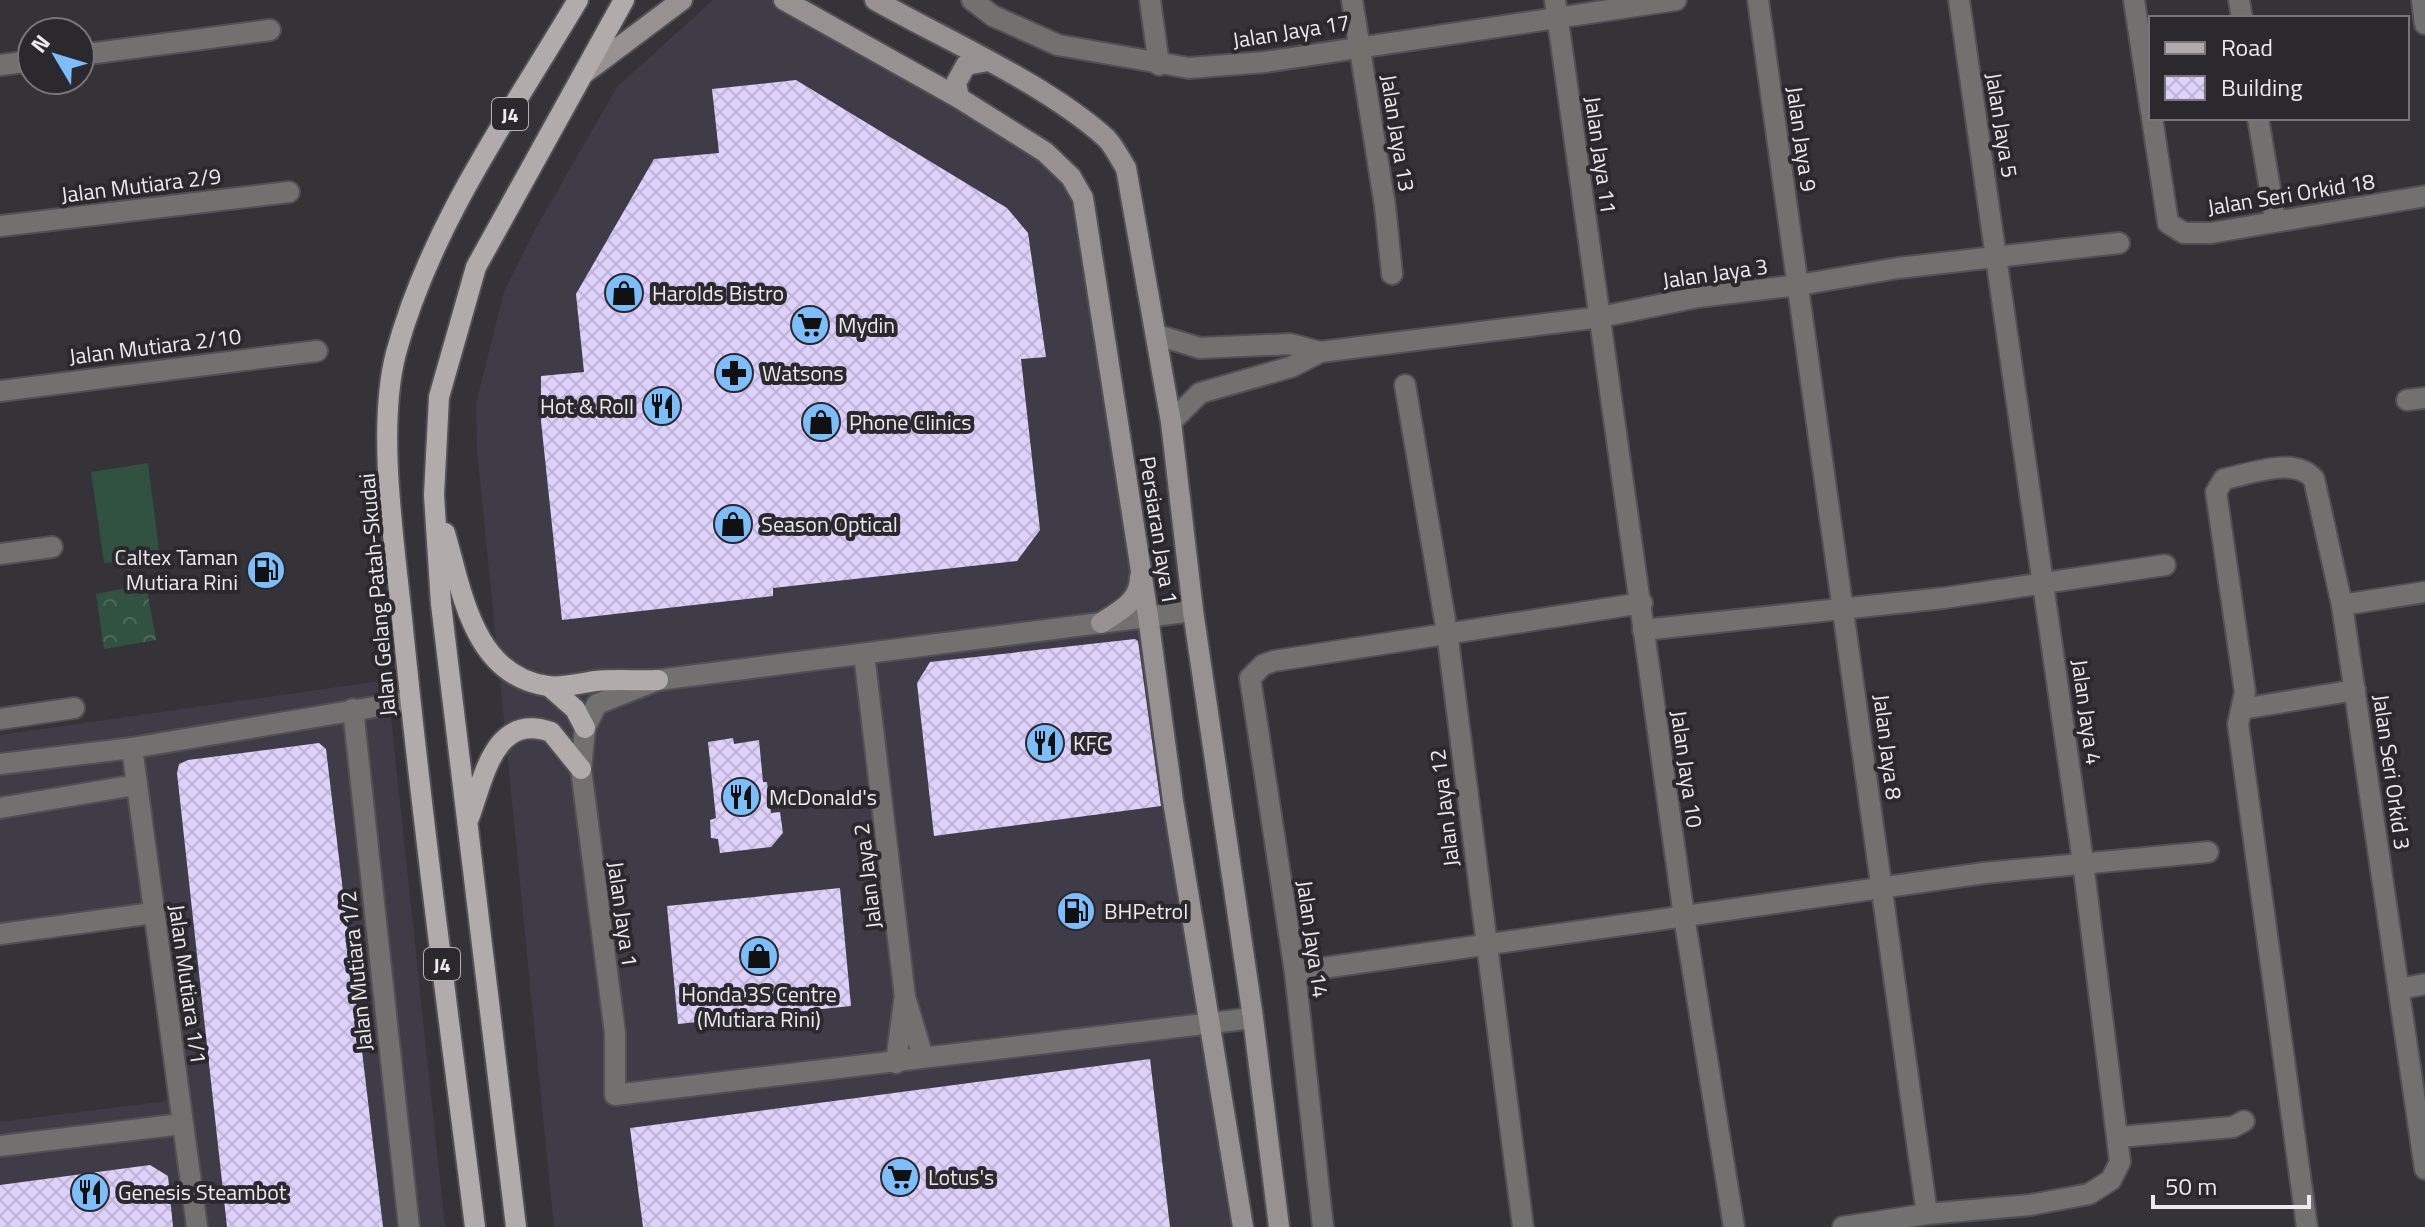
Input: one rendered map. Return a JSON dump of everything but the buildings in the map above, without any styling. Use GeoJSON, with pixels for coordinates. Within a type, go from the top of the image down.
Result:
{"type":"FeatureCollection","features":[{"type":"Feature","properties":{"kind":"main road","name":"Jalan Gelang Patah-Skudai"},"geometry":{"type":"LineString","coordinates":[[475,1227],[410,701],[389,497],[388,431],[395,356],[417,288],[442,229],[578,0]]}},
{"type":"Feature","properties":{"kind":"main road","name":"J4"},"geometry":{"type":"LineString","coordinates":[[516,1227],[441,604],[434,495],[439,397],[476,267],[624,0]]}},
{"type":"Feature","properties":{"kind":"main road"},"geometry":{"type":"LineString","coordinates":[[586,72],[682,0]]}},
{"type":"Feature","properties":{"kind":"main road","name":"Persiaran Jaya 1"},"geometry":{"type":"LineString","coordinates":[[784,0],[959,98],[1045,152],[1071,177],[1083,198],[1148,616],[1173,801],[1243,1227]]}},
{"type":"Feature","properties":{"kind":"main road","name":"Persiaran Jaya 1"},"geometry":{"type":"LineString","coordinates":[[875,0],[988,61],[1109,140],[1126,168],[1171,422],[1193,611],[1253,1018],[1279,1227]]}},
{"type":"Feature","properties":{"kind":"main road"},"geometry":{"type":"LineString","coordinates":[[959,98],[956,83],[966,65],[988,61]]}},
{"type":"Feature","properties":{"kind":"main road"},"geometry":{"type":"LineString","coordinates":[[434,495],[470,619],[486,650],[508,670],[550,687],[575,709],[585,728]]}},
{"type":"Feature","properties":{"kind":"main road"},"geometry":{"type":"LineString","coordinates":[[1101,623],[1128,606],[1135,597],[1140,584],[1140,565]]}},
{"type":"Feature","properties":{"kind":"main road"},"geometry":{"type":"LineString","coordinates":[[550,687],[600,681],[658,680]]}},
{"type":"Feature","properties":{"kind":"main road"},"geometry":{"type":"LineString","coordinates":[[468,821],[495,748],[510,732],[522,728],[551,732],[581,769]]}},
{"type":"Feature","properties":{"kind":"street","name":"Jalan Jaya 17"},"geometry":{"type":"LineString","coordinates":[[972,0],[993,16],[1058,45],[1189,68],[1265,62],[1556,10],[1676,0]]}},
{"type":"Feature","properties":{"kind":"street"},"geometry":{"type":"LineString","coordinates":[[1150,0],[1159,65]]}},
{"type":"Feature","properties":{"kind":"street","name":"Jalan Jaya 13"},"geometry":{"type":"LineString","coordinates":[[1352,0],[1385,206],[1392,274]]}},
{"type":"Feature","properties":{"kind":"street","name":"Jalan Jaya 9"},"geometry":{"type":"LineString","coordinates":[[1758,0],[1799,285]]}},
{"type":"Feature","properties":{"kind":"street","name":"Jalan Jaya 5"},"geometry":{"type":"LineString","coordinates":[[1959,0],[1998,257]]}},
{"type":"Feature","properties":{"kind":"street"},"geometry":{"type":"LineString","coordinates":[[2134,0],[2149,99]]}},
{"type":"Feature","properties":{"kind":"street"},"geometry":{"type":"LineString","coordinates":[[2422,0],[2425,24]]}},
{"type":"Feature","properties":{"kind":"street","name":"Jalan Jaya 11"},"geometry":{"type":"LineString","coordinates":[[1556,10],[1601,317]]}},
{"type":"Feature","properties":{"kind":"street"},"geometry":{"type":"LineString","coordinates":[[96,53],[270,30]]}},
{"type":"Feature","properties":{"kind":"street","name":"Jalan Seri Orkid 18"},"geometry":{"type":"LineString","coordinates":[[2152,120],[2168,223],[2184,233],[2211,233],[2275,219],[2425,196]]}},
{"type":"Feature","properties":{"kind":"street"},"geometry":{"type":"LineString","coordinates":[[2258,120],[2275,219]]}},
{"type":"Feature","properties":{"kind":"street","name":"Jalan Mutiara 2/9"},"geometry":{"type":"LineString","coordinates":[[0,226],[289,192]]}},
{"type":"Feature","properties":{"kind":"street","name":"Jalan Jaya 3"},"geometry":{"type":"LineString","coordinates":[[1320,352],[1601,317],[1698,297],[1799,285],[1898,268],[2119,243]]}},
{"type":"Feature","properties":{"kind":"street","name":"Jalan Jaya 4"},"geometry":{"type":"LineString","coordinates":[[1927,1214],[2030,1205],[2089,1194],[2099,1190],[2115,1174],[2120,1162],[2083,862],[1998,257]]}},
{"type":"Feature","properties":{"kind":"street","name":"Jalan Jaya 8"},"geometry":{"type":"LineString","coordinates":[[1799,285],[1927,1214]]}},
{"type":"Feature","properties":{"kind":"street","name":"Jalan Jaya 10"},"geometry":{"type":"LineString","coordinates":[[1601,317],[1684,916],[1734,1227]]}},
{"type":"Feature","properties":{"kind":"street"},"geometry":{"type":"LineString","coordinates":[[1157,335],[1200,348],[1290,344],[1320,352]]}},
{"type":"Feature","properties":{"kind":"street","name":"Jalan Mutiara 2/10"},"geometry":{"type":"LineString","coordinates":[[0,391],[317,351]]}},
{"type":"Feature","properties":{"kind":"street"},"geometry":{"type":"LineString","coordinates":[[1171,422],[1200,393],[1291,367],[1320,352]]}},
{"type":"Feature","properties":{"kind":"street","name":"Jalan Jaya 12"},"geometry":{"type":"LineString","coordinates":[[1405,385],[1447,632],[1484,946],[1523,1227]]}},
{"type":"Feature","properties":{"kind":"street","name":"Jalan Seri Orkid 3"},"geometry":{"type":"LineString","coordinates":[[2242,709],[2245,692],[2218,485],[2224,479],[2293,466],[2307,471],[2314,479],[2342,605],[2425,1169]]}},
{"type":"Feature","properties":{"kind":"street"},"geometry":{"type":"LineString","coordinates":[[0,554],[52,547]]}},
{"type":"Feature","properties":{"kind":"street"},"geometry":{"type":"LineString","coordinates":[[1643,630],[1846,609],[2165,565]]}},
{"type":"Feature","properties":{"kind":"street"},"geometry":{"type":"LineString","coordinates":[[2342,605],[2425,592]]}},
{"type":"Feature","properties":{"kind":"street"},"geometry":{"type":"LineString","coordinates":[[1447,632],[1642,603]]}},
{"type":"Feature","properties":{"kind":"street"},"geometry":{"type":"LineString","coordinates":[[585,728],[589,716],[603,700],[658,680],[1193,611]]}},
{"type":"Feature","properties":{"kind":"street","name":"Jalan Jaya 14"},"geometry":{"type":"LineString","coordinates":[[1323,1227],[1295,972],[1250,678],[1263,665],[1447,632]]}},
{"type":"Feature","properties":{"kind":"street","name":"Jalan Jaya 2"},"geometry":{"type":"LineString","coordinates":[[864,654],[905,997],[923,1057]]}},
{"type":"Feature","properties":{"kind":"street"},"geometry":{"type":"LineString","coordinates":[[2307,1227],[2238,724],[2242,709],[2355,690]]}},
{"type":"Feature","properties":{"kind":"street"},"geometry":{"type":"LineString","coordinates":[[0,764],[132,748],[410,701]]}},
{"type":"Feature","properties":{"kind":"street"},"geometry":{"type":"LineString","coordinates":[[0,719],[74,708]]}},
{"type":"Feature","properties":{"kind":"street","name":"Jalan Mutiara 1/2"},"geometry":{"type":"LineString","coordinates":[[353,709],[409,1227]]}},
{"type":"Feature","properties":{"kind":"street","name":"Jalan Jaya 1"},"geometry":{"type":"LineString","coordinates":[[585,728],[581,769],[615,1033],[615,1095],[1253,1018]]}},
{"type":"Feature","properties":{"kind":"street","name":"Jalan Mutiara 1/1"},"geometry":{"type":"LineString","coordinates":[[132,748],[197,1227]]}},
{"type":"Feature","properties":{"kind":"street"},"geometry":{"type":"LineString","coordinates":[[0,808],[135,785]]}},
{"type":"Feature","properties":{"kind":"street"},"geometry":{"type":"LineString","coordinates":[[1295,972],[1882,887],[2083,862],[2208,852]]}},
{"type":"Feature","properties":{"kind":"street"},"geometry":{"type":"LineString","coordinates":[[0,934],[153,913]]}},
{"type":"Feature","properties":{"kind":"street"},"geometry":{"type":"LineString","coordinates":[[2399,989],[2425,984]]}},
{"type":"Feature","properties":{"kind":"street","name":"Jalan Jaya 2"},"geometry":{"type":"LineString","coordinates":[[896,1063],[905,997]]}},
{"type":"Feature","properties":{"kind":"street"},"geometry":{"type":"LineString","coordinates":[[2119,1137],[2233,1127],[2244,1121]]}},
{"type":"Feature","properties":{"kind":"street"},"geometry":{"type":"LineString","coordinates":[[0,1146],[182,1124]]}},
{"type":"Feature","properties":{"kind":"street"},"geometry":{"type":"LineString","coordinates":[[1843,1227],[1927,1214]]}},
{"type":"Feature","properties":{"kind":"shaded area"},"geometry":{"type":"Polygon","coordinates":[[[713,0],[790,0],[1070,173],[1236,1227],[554,1227],[477,449],[476,403],[504,292],[536,228],[617,87],[713,0]]]}},
{"type":"Feature","properties":{"kind":"shaded area"},"geometry":{"type":"Polygon","coordinates":[[[387,680],[445,1227],[0,1227],[0,1122],[167,1101],[150,917],[0,935],[0,735],[387,680]]]}},
{"type":"Feature","properties":{"kind":"green space"},"geometry":{"type":"Polygon","coordinates":[[[148,463],[160,558],[104,563],[91,472],[148,463]]]}},
{"type":"Feature","properties":{"kind":"green space"},"geometry":{"type":"Polygon","coordinates":[[[146,584],[156,640],[104,649],[96,594],[146,584]]]}},
{"type":"Feature","properties":{"kind":"place","name":"Harolds Bistro"},"geometry":{"type":"Point","coordinates":[624,293]}},
{"type":"Feature","properties":{"kind":"place","name":"Mydin"},"geometry":{"type":"Point","coordinates":[810,325]}},
{"type":"Feature","properties":{"kind":"place","name":"Watsons"},"geometry":{"type":"Point","coordinates":[734,373]}},
{"type":"Feature","properties":{"kind":"place","name":"Hot & Roll"},"geometry":{"type":"Point","coordinates":[662,406]}},
{"type":"Feature","properties":{"kind":"place","name":"Phone Clinics"},"geometry":{"type":"Point","coordinates":[821,422]}},
{"type":"Feature","properties":{"kind":"place","name":"Season Optical"},"geometry":{"type":"Point","coordinates":[733,524]}},
{"type":"Feature","properties":{"kind":"place","name":"Caltex Taman Mutiara Rini"},"geometry":{"type":"Point","coordinates":[266,570]}},
{"type":"Feature","properties":{"kind":"place","name":"KFC"},"geometry":{"type":"Point","coordinates":[1045,743]}},
{"type":"Feature","properties":{"kind":"place","name":"McDonald's"},"geometry":{"type":"Point","coordinates":[741,797]}},
{"type":"Feature","properties":{"kind":"place","name":"BHPetrol"},"geometry":{"type":"Point","coordinates":[1076,911]}},
{"type":"Feature","properties":{"kind":"place","name":"Honda 3S Centre (Mutiara Rini)"},"geometry":{"type":"Point","coordinates":[759,956]}},
{"type":"Feature","properties":{"kind":"place","name":"Lotus's"},"geometry":{"type":"Point","coordinates":[900,1177]}},
{"type":"Feature","properties":{"kind":"place","name":"Genesis Steambot"},"geometry":{"type":"Point","coordinates":[90,1192]}}]}
